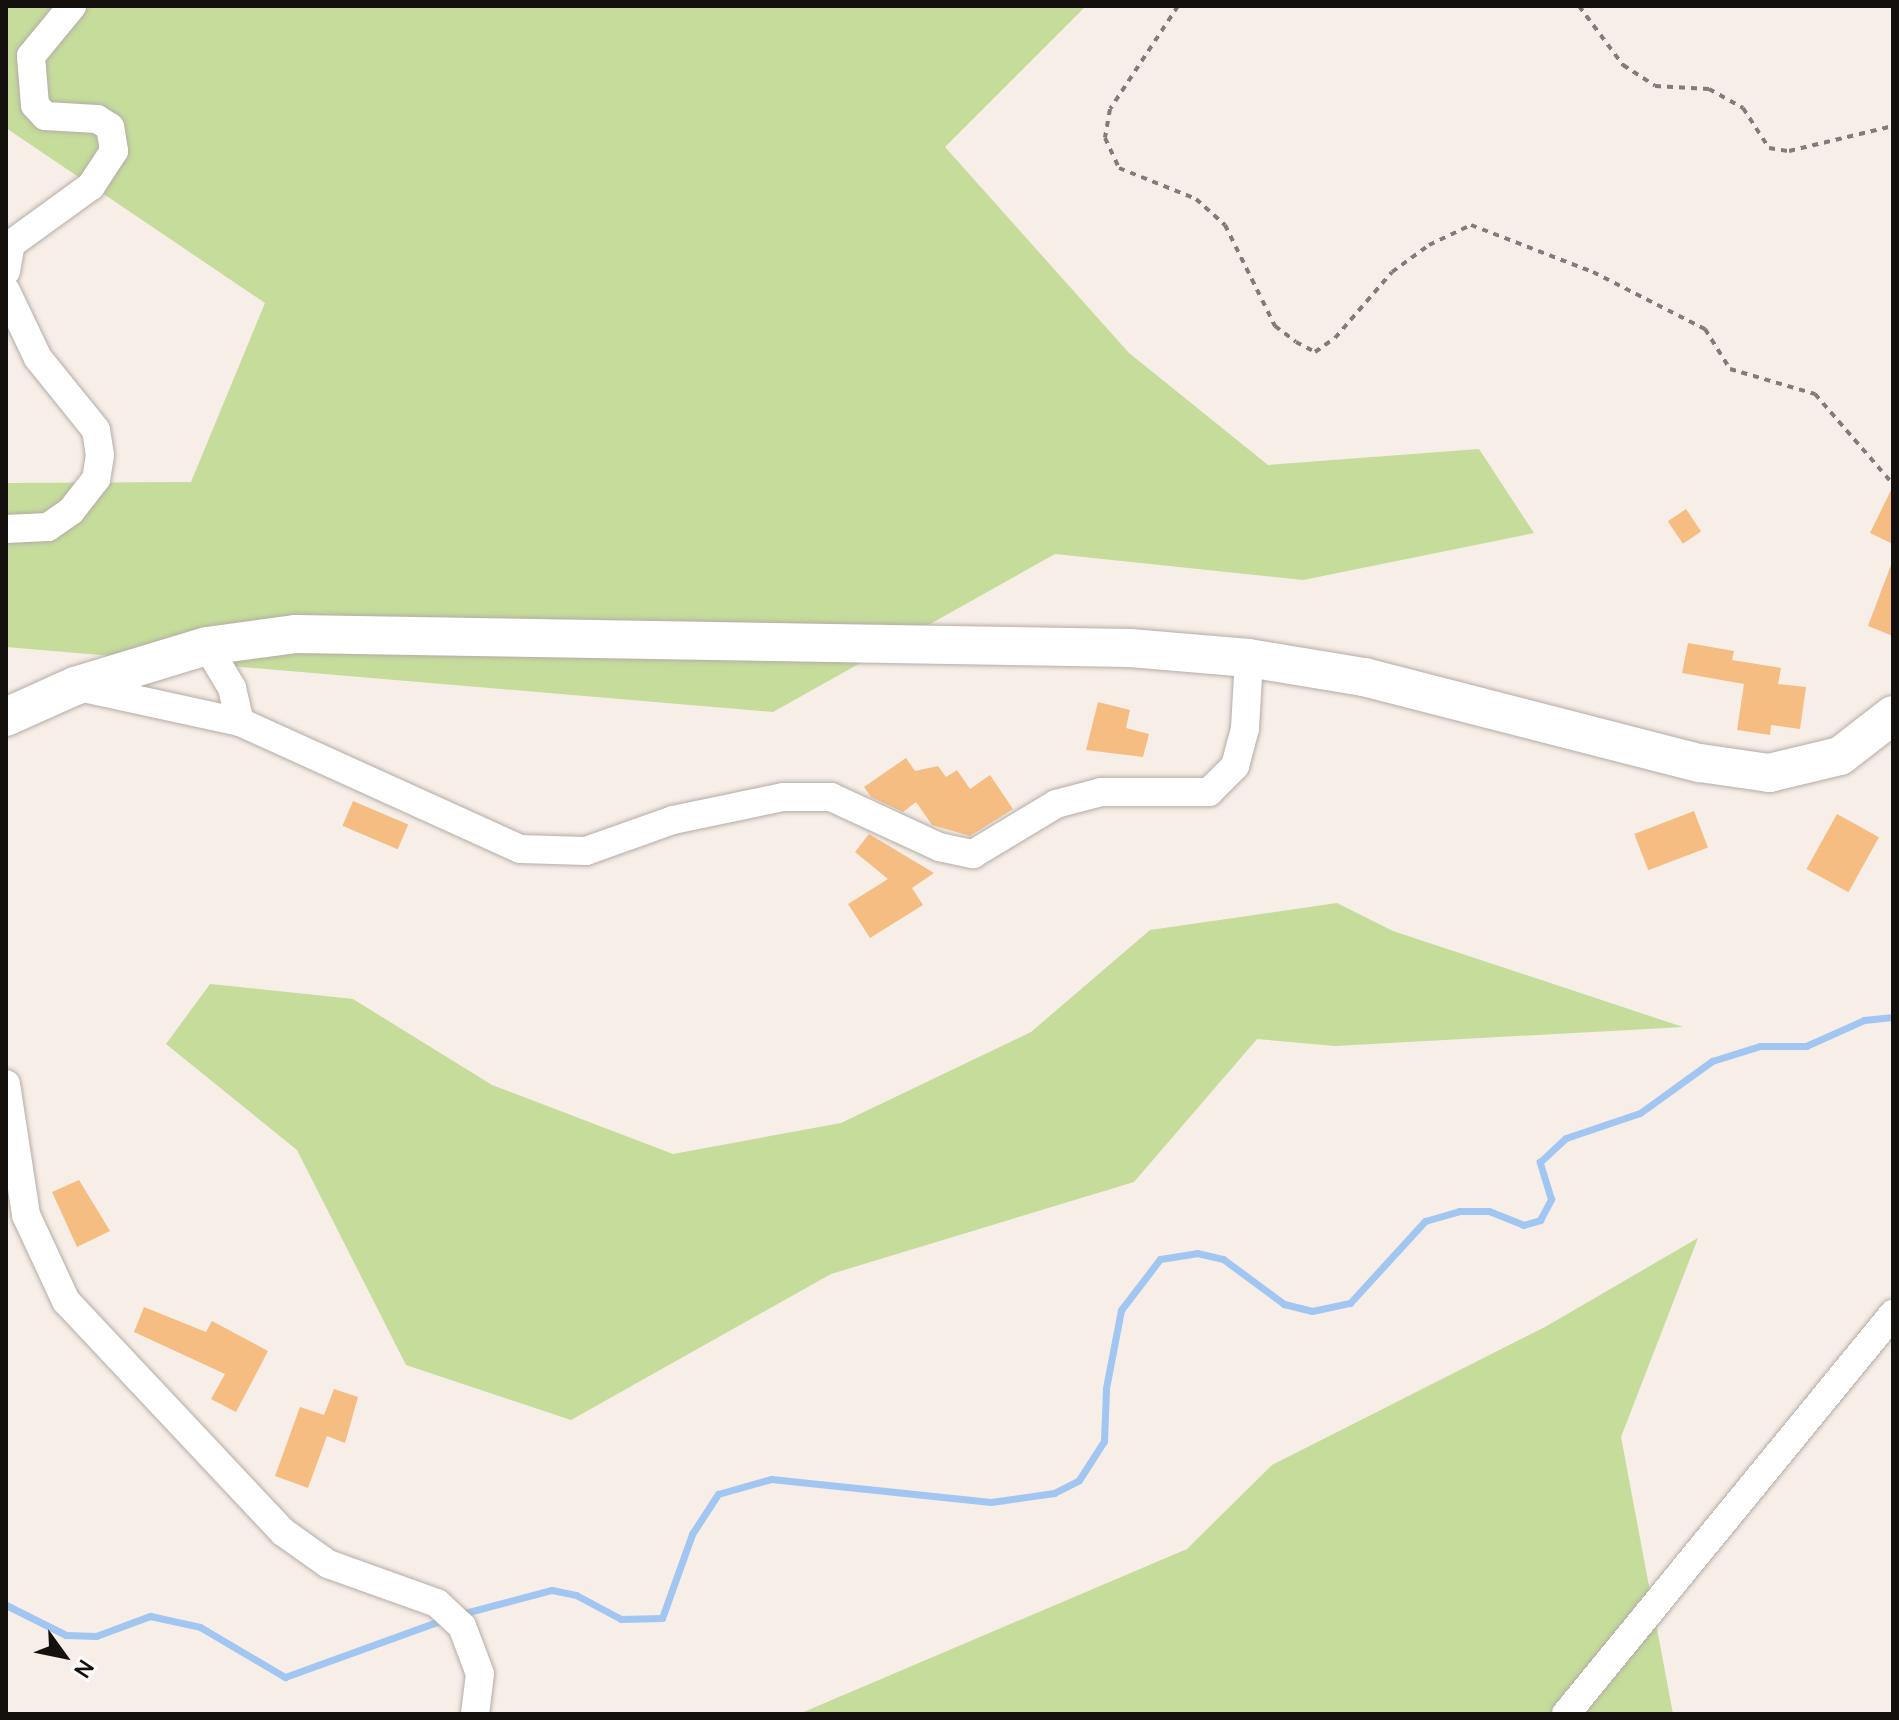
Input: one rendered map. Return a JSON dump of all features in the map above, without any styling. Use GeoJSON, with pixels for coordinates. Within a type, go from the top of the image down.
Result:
{"type":"FeatureCollection","features":[{"type":"Feature","properties":{"kind":"street"},"geometry":{"type":"LineString","coordinates":[[6,271],[11,244],[91,186],[114,151],[110,127],[97,119],[45,116],[35,105],[31,56],[72,6]]}},
{"type":"Feature","properties":{"kind":"street"},"geometry":{"type":"LineString","coordinates":[[6,291],[38,358],[96,430],[100,455],[96,479],[71,511],[48,527],[6,529]]}},
{"type":"Feature","properties":{"kind":"street"},"geometry":{"type":"LineString","coordinates":[[6,717],[75,686],[207,646],[296,634],[1130,648],[1249,658],[1364,677],[1700,763],[1769,773],[1840,756],[1893,715]]}},
{"type":"Feature","properties":{"kind":"street"},"geometry":{"type":"LineString","coordinates":[[207,646],[232,688],[240,722]]}},
{"type":"Feature","properties":{"kind":"street"},"geometry":{"type":"LineString","coordinates":[[75,686],[240,722],[520,849],[586,851],[673,820],[783,797],[831,797],[939,847],[973,854],[1056,804],[1101,792],[1209,792],[1235,766],[1245,728],[1249,658]]}},
{"type":"Feature","properties":{"kind":"street"},"geometry":{"type":"LineString","coordinates":[[6,1084],[26,1215],[66,1301],[283,1532],[328,1564],[437,1603],[462,1626],[480,1674],[475,1714]]}},
{"type":"Feature","properties":{"kind":"street"},"geometry":{"type":"LineString","coordinates":[[1566,1714],[1893,1314]]}},
{"type":"Feature","properties":{"kind":"path"},"geometry":{"type":"LineString","coordinates":[[1178,6],[1110,109],[1105,138],[1119,168],[1196,199],[1225,225],[1275,326],[1296,342],[1315,352],[1392,272],[1471,225],[1593,272],[1705,329],[1730,369],[1815,394],[1893,484]]}},
{"type":"Feature","properties":{"kind":"path"},"geometry":{"type":"LineString","coordinates":[[1579,6],[1623,65],[1655,86],[1709,89],[1743,108],[1769,148],[1789,151],[1893,126]]}},
{"type":"Feature","properties":{"kind":"green space"},"geometry":{"type":"Polygon","coordinates":[[[6,6],[1086,6],[945,147],[1129,353],[1268,465],[1479,449],[1534,533],[1303,580],[1055,554],[773,712],[6,647],[6,483],[191,482],[265,303],[6,128],[6,6]]]}},
{"type":"Feature","properties":{"kind":"green space"},"geometry":{"type":"Polygon","coordinates":[[[1337,903],[1393,931],[1683,1027],[1335,1046],[1257,1039],[1134,1182],[831,1274],[571,1420],[406,1365],[297,1150],[166,1044],[210,984],[353,999],[492,1085],[673,1154],[841,1123],[1031,1032],[1150,930],[1337,903]]]}},
{"type":"Feature","properties":{"kind":"green space"},"geometry":{"type":"Polygon","coordinates":[[[1698,1238],[1621,1437],[1673,1714],[799,1714],[1187,1549],[1272,1465],[1545,1327],[1698,1238]]]}},
{"type":"Feature","properties":{"kind":"building"},"geometry":{"type":"Polygon","coordinates":[[[1893,486],[1893,544],[1870,533],[1893,486]]]}},
{"type":"Feature","properties":{"kind":"building"},"geometry":{"type":"Polygon","coordinates":[[[1686,509],[1701,531],[1683,544],[1668,521],[1686,509]]]}},
{"type":"Feature","properties":{"kind":"building"},"geometry":{"type":"Polygon","coordinates":[[[1893,565],[1893,636],[1868,626],[1893,565]]]}},
{"type":"Feature","properties":{"kind":"building"},"geometry":{"type":"Polygon","coordinates":[[[1688,643],[1734,651],[1732,660],[1781,668],[1778,684],[1806,687],[1800,729],[1771,725],[1770,735],[1737,730],[1744,684],[1682,673],[1688,643]]]}},
{"type":"Feature","properties":{"kind":"building"},"geometry":{"type":"Polygon","coordinates":[[[1098,702],[1130,710],[1126,728],[1149,734],[1143,757],[1086,750],[1098,702]]]}},
{"type":"Feature","properties":{"kind":"building"},"geometry":{"type":"Polygon","coordinates":[[[906,758],[915,771],[938,766],[946,777],[957,770],[970,789],[990,775],[1013,809],[970,836],[932,825],[916,802],[903,812],[871,797],[864,787],[906,758]]]}},
{"type":"Feature","properties":{"kind":"building"},"geometry":{"type":"Polygon","coordinates":[[[353,801],[408,824],[398,849],[342,826],[353,801]]]}},
{"type":"Feature","properties":{"kind":"building"},"geometry":{"type":"Polygon","coordinates":[[[1694,811],[1708,847],[1648,870],[1634,834],[1694,811]]]}},
{"type":"Feature","properties":{"kind":"building"},"geometry":{"type":"Polygon","coordinates":[[[1837,814],[1879,837],[1848,892],[1806,869],[1837,814]]]}},
{"type":"Feature","properties":{"kind":"building"},"geometry":{"type":"Polygon","coordinates":[[[869,834],[934,873],[912,888],[923,905],[870,938],[848,904],[888,879],[855,852],[869,834]]]}},
{"type":"Feature","properties":{"kind":"building"},"geometry":{"type":"Polygon","coordinates":[[[79,1180],[110,1231],[77,1247],[52,1192],[79,1180]]]}},
{"type":"Feature","properties":{"kind":"building"},"geometry":{"type":"Polygon","coordinates":[[[144,1307],[206,1332],[212,1321],[268,1351],[236,1412],[211,1399],[225,1374],[134,1332],[144,1307]]]}},
{"type":"Feature","properties":{"kind":"building"},"geometry":{"type":"Polygon","coordinates":[[[334,1389],[358,1397],[345,1443],[327,1436],[308,1488],[275,1476],[300,1407],[324,1415],[334,1389]]]}},
{"type":"Feature","properties":{"kind":"waterway"},"geometry":{"type":"LineString","coordinates":[[461,1614],[552,1590],[576,1595],[621,1619],[662,1618],[692,1534],[718,1494],[771,1479],[991,1502],[1054,1493],[1079,1480],[1104,1441],[1106,1388],[1121,1310],[1160,1259],[1197,1253],[1223,1259],[1284,1304],[1312,1311],[1350,1303],[1425,1221],[1459,1211],[1489,1211],[1523,1225],[1540,1220],[1551,1199],[1540,1162],[1566,1138],[1640,1113],[1712,1061],[1760,1046],[1806,1046],[1864,1020],[1893,1017]]}},
{"type":"Feature","properties":{"kind":"waterway"},"geometry":{"type":"LineString","coordinates":[[6,1605],[66,1635],[96,1636],[150,1616],[200,1627],[285,1677],[445,1619]]}}]}
